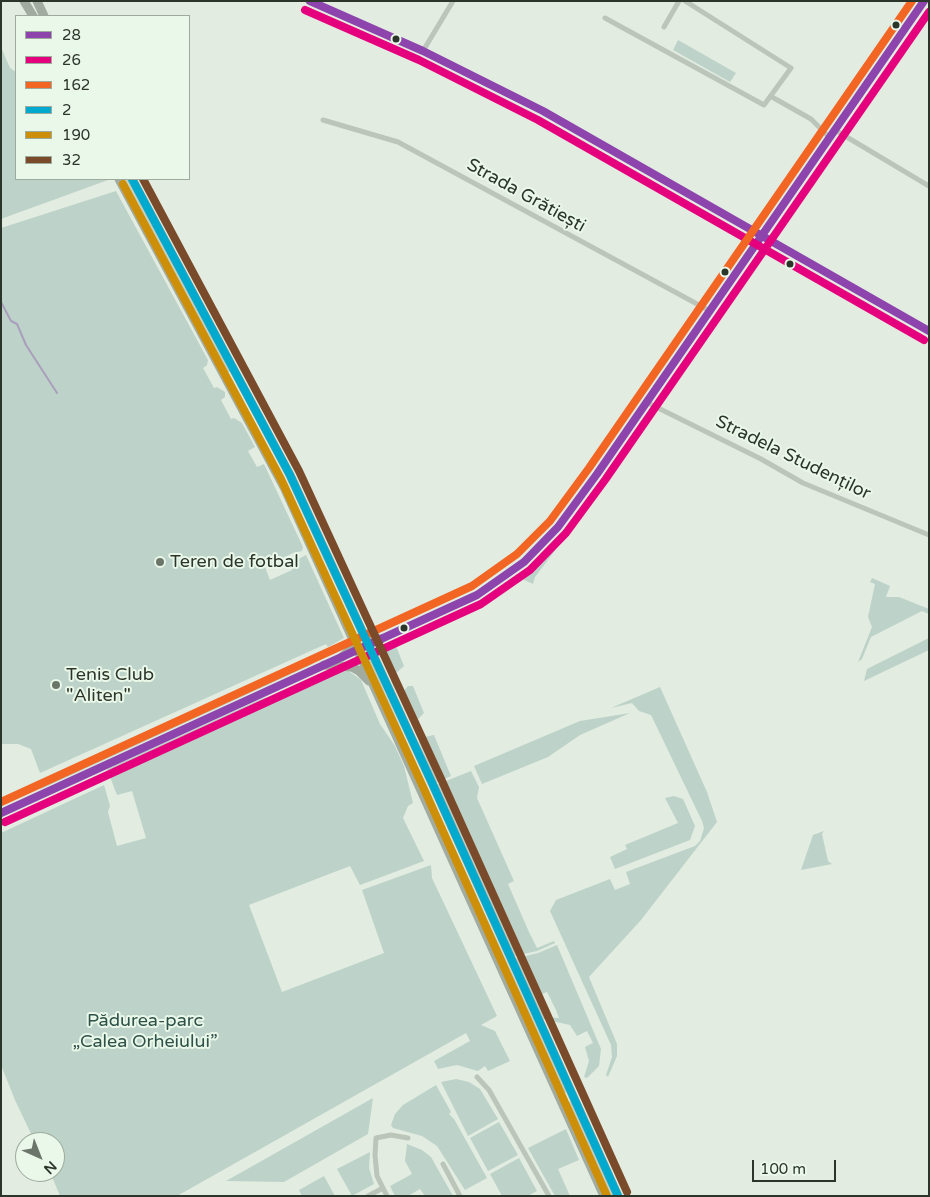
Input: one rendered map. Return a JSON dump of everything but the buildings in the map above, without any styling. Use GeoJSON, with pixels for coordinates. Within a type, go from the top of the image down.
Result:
{"type":"FeatureCollection","features":[{"type":"Feature","properties":{"kind":"highway"},"geometry":{"type":"LineString","coordinates":[[24,1],[32,15]]}},
{"type":"Feature","properties":{"kind":"highway"},"geometry":{"type":"LineString","coordinates":[[37,1],[44,15]]}},
{"type":"Feature","properties":{"kind":"highway"},"geometry":{"type":"LineString","coordinates":[[121,180],[284,487],[558,1098],[604,1196]]}},
{"type":"Feature","properties":{"kind":"highway"},"geometry":{"type":"LineString","coordinates":[[133,180],[290,475],[364,634],[618,1196]]}},
{"type":"Feature","properties":{"kind":"highway"},"geometry":{"type":"LineString","coordinates":[[226,377],[236,372]]}},
{"type":"Feature","properties":{"kind":"highway"},"geometry":{"type":"LineString","coordinates":[[364,634],[374,640],[381,639]]}},
{"type":"Feature","properties":{"kind":"highway"},"geometry":{"type":"LineString","coordinates":[[342,657],[350,650],[353,639]]}},
{"type":"Feature","properties":{"kind":"highway"},"geometry":{"type":"LineString","coordinates":[[324,665],[355,669],[376,689]]}},
{"type":"Feature","properties":{"kind":"highway"},"geometry":{"type":"LineString","coordinates":[[443,838],[454,832]]}},
{"type":"Feature","properties":{"kind":"highway"},"geometry":{"type":"LineString","coordinates":[[558,1098],[574,1097]]}},
{"type":"Feature","properties":{"kind":"main road"},"geometry":{"type":"LineString","coordinates":[[309,1],[423,51],[543,111],[929,331]]}},
{"type":"Feature","properties":{"kind":"main road"},"geometry":{"type":"LineString","coordinates":[[1,813],[477,595],[524,562],[567,516],[924,1]]}},
{"type":"Feature","properties":{"kind":"street"},"geometry":{"type":"LineString","coordinates":[[423,51],[454,1]]}},
{"type":"Feature","properties":{"kind":"street"},"geometry":{"type":"LineString","coordinates":[[664,27],[679,1]]}},
{"type":"Feature","properties":{"kind":"street"},"geometry":{"type":"LineString","coordinates":[[605,18],[764,105],[772,97],[791,68],[685,1]]}},
{"type":"Feature","properties":{"kind":"street"},"geometry":{"type":"LineString","coordinates":[[772,97],[812,119],[829,137]]}},
{"type":"Feature","properties":{"kind":"street","name":"Strada Grătiești"},"geometry":{"type":"LineString","coordinates":[[323,120],[398,142],[710,311]]}},
{"type":"Feature","properties":{"kind":"street"},"geometry":{"type":"LineString","coordinates":[[835,130],[929,186]]}},
{"type":"Feature","properties":{"kind":"street","name":"Stradela Studenților"},"geometry":{"type":"LineString","coordinates":[[646,402],[761,459],[803,483],[929,535]]}},
{"type":"Feature","properties":{"kind":"street"},"geometry":{"type":"LineString","coordinates":[[477,1077],[489,1090],[549,1196]]}},
{"type":"Feature","properties":{"kind":"street"},"geometry":{"type":"LineString","coordinates":[[387,1196],[375,1168],[376,1138],[391,1135],[408,1138]]}},
{"type":"Feature","properties":{"kind":"street"},"geometry":{"type":"LineString","coordinates":[[443,1164],[460,1196]]}},
{"type":"Feature","properties":{"kind":"street"},"geometry":{"type":"LineString","coordinates":[[368,1196],[383,1188]]}},
{"type":"Feature","properties":{"kind":"green space"},"geometry":{"type":"Polygon","coordinates":[[[678,40],[736,73],[730,82],[673,50],[678,40]]]}},
{"type":"Feature","properties":{"kind":"green space"},"geometry":{"type":"Polygon","coordinates":[[[1,47],[10,68],[15,71],[15,180],[108,180],[1,219],[1,47]]]}},
{"type":"Feature","properties":{"kind":"green space"},"geometry":{"type":"Polygon","coordinates":[[[126,180],[128,180],[230,372],[228,372],[126,180]]]}},
{"type":"Feature","properties":{"kind":"green space"},"geometry":{"type":"Polygon","coordinates":[[[116,191],[208,360],[207,365],[203,368],[214,388],[217,387],[225,392],[225,397],[221,400],[231,419],[234,418],[242,423],[255,447],[248,451],[257,467],[264,464],[303,547],[302,551],[293,553],[265,567],[270,580],[292,570],[289,564],[306,555],[344,638],[328,647],[326,644],[40,773],[31,749],[18,744],[1,744],[1,228],[116,191]]]}},
{"type":"Feature","properties":{"kind":"green space"},"geometry":{"type":"Polygon","coordinates":[[[589,498],[593,500],[535,577],[533,584],[520,578],[490,598],[489,596],[528,568],[553,544],[589,498]]]}},
{"type":"Feature","properties":{"kind":"green space"},"geometry":{"type":"Polygon","coordinates":[[[872,578],[890,586],[886,597],[899,597],[929,609],[929,614],[922,611],[871,637],[862,659],[858,662],[872,627],[868,617],[875,584],[870,582],[872,578]]]}},
{"type":"Feature","properties":{"kind":"green space"},"geometry":{"type":"Polygon","coordinates":[[[423,633],[396,646],[404,666],[395,674],[393,681],[395,690],[379,651],[382,646],[410,634],[423,633]]]}},
{"type":"Feature","properties":{"kind":"green space"},"geometry":{"type":"Polygon","coordinates":[[[929,638],[929,650],[864,681],[867,669],[929,638]]]}},
{"type":"Feature","properties":{"kind":"green space"},"geometry":{"type":"Polygon","coordinates":[[[367,655],[369,656],[443,824],[367,657],[367,655]]]}},
{"type":"Feature","properties":{"kind":"green space"},"geometry":{"type":"Polygon","coordinates":[[[311,659],[313,664],[41,789],[34,784],[311,659]]]}},
{"type":"Feature","properties":{"kind":"green space","name":"Pădurea-parc „Calea Orheiului”"},"geometry":{"type":"Polygon","coordinates":[[[338,668],[350,669],[350,672],[361,680],[380,724],[395,746],[404,766],[413,803],[408,806],[403,818],[424,861],[360,885],[350,866],[249,905],[282,992],[384,953],[362,890],[431,865],[432,878],[497,1016],[481,1025],[495,1031],[510,1061],[488,1071],[485,1066],[478,1071],[457,1065],[438,1069],[434,1061],[470,1041],[466,1033],[177,1196],[60,1196],[54,1182],[65,1182],[65,1132],[30,1132],[1,1065],[1,833],[104,785],[110,806],[108,812],[117,846],[146,838],[132,791],[117,795],[107,769],[261,699],[282,693],[338,668]]]}},
{"type":"Feature","properties":{"kind":"green space"},"geometry":{"type":"Polygon","coordinates":[[[408,686],[413,686],[424,713],[417,720],[412,718],[401,694],[408,686]]]}},
{"type":"Feature","properties":{"kind":"green space"},"geometry":{"type":"Polygon","coordinates":[[[660,687],[707,792],[717,822],[641,920],[589,977],[617,1044],[617,1056],[608,1077],[606,1075],[612,1057],[611,1045],[550,911],[556,900],[610,879],[615,890],[630,884],[626,872],[695,846],[700,841],[704,828],[702,821],[651,715],[639,711],[632,703],[611,708],[660,687]]]}},
{"type":"Feature","properties":{"kind":"green space"},"geometry":{"type":"Polygon","coordinates":[[[630,713],[580,735],[548,757],[482,784],[474,766],[580,721],[630,713]]]}},
{"type":"Feature","properties":{"kind":"green space"},"geometry":{"type":"Polygon","coordinates":[[[434,735],[451,776],[436,783],[419,742],[424,737],[434,735]]]}},
{"type":"Feature","properties":{"kind":"green space"},"geometry":{"type":"Polygon","coordinates":[[[471,771],[479,787],[477,798],[514,881],[508,884],[529,932],[537,948],[554,941],[555,943],[537,951],[514,956],[436,785],[471,771]]]}},
{"type":"Feature","properties":{"kind":"green space"},"geometry":{"type":"Polygon","coordinates":[[[674,796],[683,799],[695,826],[690,840],[615,869],[610,857],[627,849],[625,845],[678,823],[665,798],[674,796]]]}},
{"type":"Feature","properties":{"kind":"green space"},"geometry":{"type":"Polygon","coordinates":[[[824,831],[822,834],[828,861],[832,864],[801,870],[813,835],[824,831]]]}},
{"type":"Feature","properties":{"kind":"green space"},"geometry":{"type":"Polygon","coordinates":[[[450,843],[453,844],[567,1093],[563,1092],[450,843]]]}},
{"type":"Feature","properties":{"kind":"green space"},"geometry":{"type":"Polygon","coordinates":[[[557,945],[601,1049],[599,1066],[587,1078],[584,1077],[589,1061],[585,1047],[593,1043],[587,1031],[577,1036],[570,1025],[543,1019],[514,959],[538,953],[557,945]],[[547,992],[537,996],[547,1017],[559,1018],[547,992]]]}},
{"type":"Feature","properties":{"kind":"green space"},"geometry":{"type":"Polygon","coordinates":[[[456,1079],[469,1082],[480,1089],[498,1119],[468,1136],[441,1082],[456,1079]]]}},
{"type":"Feature","properties":{"kind":"green space"},"geometry":{"type":"Polygon","coordinates":[[[436,1085],[451,1112],[449,1114],[454,1119],[487,1178],[465,1190],[437,1146],[422,1136],[393,1128],[391,1125],[395,1114],[403,1105],[436,1085]]]}},
{"type":"Feature","properties":{"kind":"green space"},"geometry":{"type":"Polygon","coordinates":[[[373,1098],[368,1134],[284,1182],[226,1181],[373,1098]]]}},
{"type":"Feature","properties":{"kind":"green space"},"geometry":{"type":"Polygon","coordinates":[[[564,1101],[571,1102],[613,1196],[609,1196],[607,1193],[564,1101]]]}},
{"type":"Feature","properties":{"kind":"green space"},"geometry":{"type":"Polygon","coordinates":[[[499,1122],[518,1155],[488,1171],[470,1138],[499,1122]]]}},
{"type":"Feature","properties":{"kind":"green space"},"geometry":{"type":"Polygon","coordinates":[[[566,1129],[579,1160],[558,1169],[570,1196],[555,1196],[528,1148],[566,1129]]]}},
{"type":"Feature","properties":{"kind":"green space"},"geometry":{"type":"Polygon","coordinates":[[[407,1144],[422,1150],[431,1157],[453,1196],[425,1196],[420,1189],[408,1196],[395,1196],[390,1186],[412,1174],[405,1161],[407,1144]]]}},
{"type":"Feature","properties":{"kind":"green space"},"geometry":{"type":"Polygon","coordinates":[[[370,1152],[369,1168],[374,1184],[352,1196],[337,1169],[370,1152]]]}},
{"type":"Feature","properties":{"kind":"green space"},"geometry":{"type":"Polygon","coordinates":[[[519,1158],[537,1191],[528,1196],[502,1196],[490,1174],[519,1158]]]}},
{"type":"Feature","properties":{"kind":"green space"},"geometry":{"type":"Polygon","coordinates":[[[324,1176],[335,1196],[302,1196],[299,1190],[324,1176]]]}},
{"type":"Feature","properties":{"kind":"waterway"},"geometry":{"type":"LineString","coordinates":[[1,302],[11,321],[17,324],[26,345],[57,393]]}},
{"type":"Feature","properties":{"kind":"transit line","name":"28"},"geometry":{"type":"LineString","coordinates":[[310,1],[423,51],[543,111],[929,331]]}},
{"type":"Feature","properties":{"kind":"transit line","name":"162"},"geometry":{"type":"LineString","coordinates":[[1,802],[472,586],[517,554],[550,521],[589,468],[912,1]]}},
{"type":"Feature","properties":{"kind":"transit line","name":"28"},"geometry":{"type":"LineString","coordinates":[[1,813],[477,595],[524,562],[558,527],[597,474],[924,1]]}},
{"type":"Feature","properties":{"kind":"transit line","name":"26"},"geometry":{"type":"LineString","coordinates":[[305,10],[419,60],[538,120],[924,340]]}},
{"type":"Feature","properties":{"kind":"transit line","name":"26"},"geometry":{"type":"LineString","coordinates":[[5,822],[481,604],[530,570],[566,533],[605,480],[929,12]]}},
{"type":"Feature","properties":{"kind":"transit line","name":"2"},"geometry":{"type":"LineString","coordinates":[[133,180],[290,475],[433,785],[618,1196]]}},
{"type":"Feature","properties":{"kind":"transit line","name":"32"},"geometry":{"type":"LineString","coordinates":[[144,180],[299,471],[442,781],[627,1192]]}},
{"type":"Feature","properties":{"kind":"transit line","name":"190"},"geometry":{"type":"LineString","coordinates":[[123,184],[281,479],[424,789],[607,1196]]}},
{"type":"Feature","properties":{"kind":"place","name":"Teren de fotbal"},"geometry":{"type":"Point","coordinates":[160,562]}},
{"type":"Feature","properties":{"kind":"place","name":"Tenis Club \"Aliten\""},"geometry":{"type":"Point","coordinates":[56,685]}}]}
